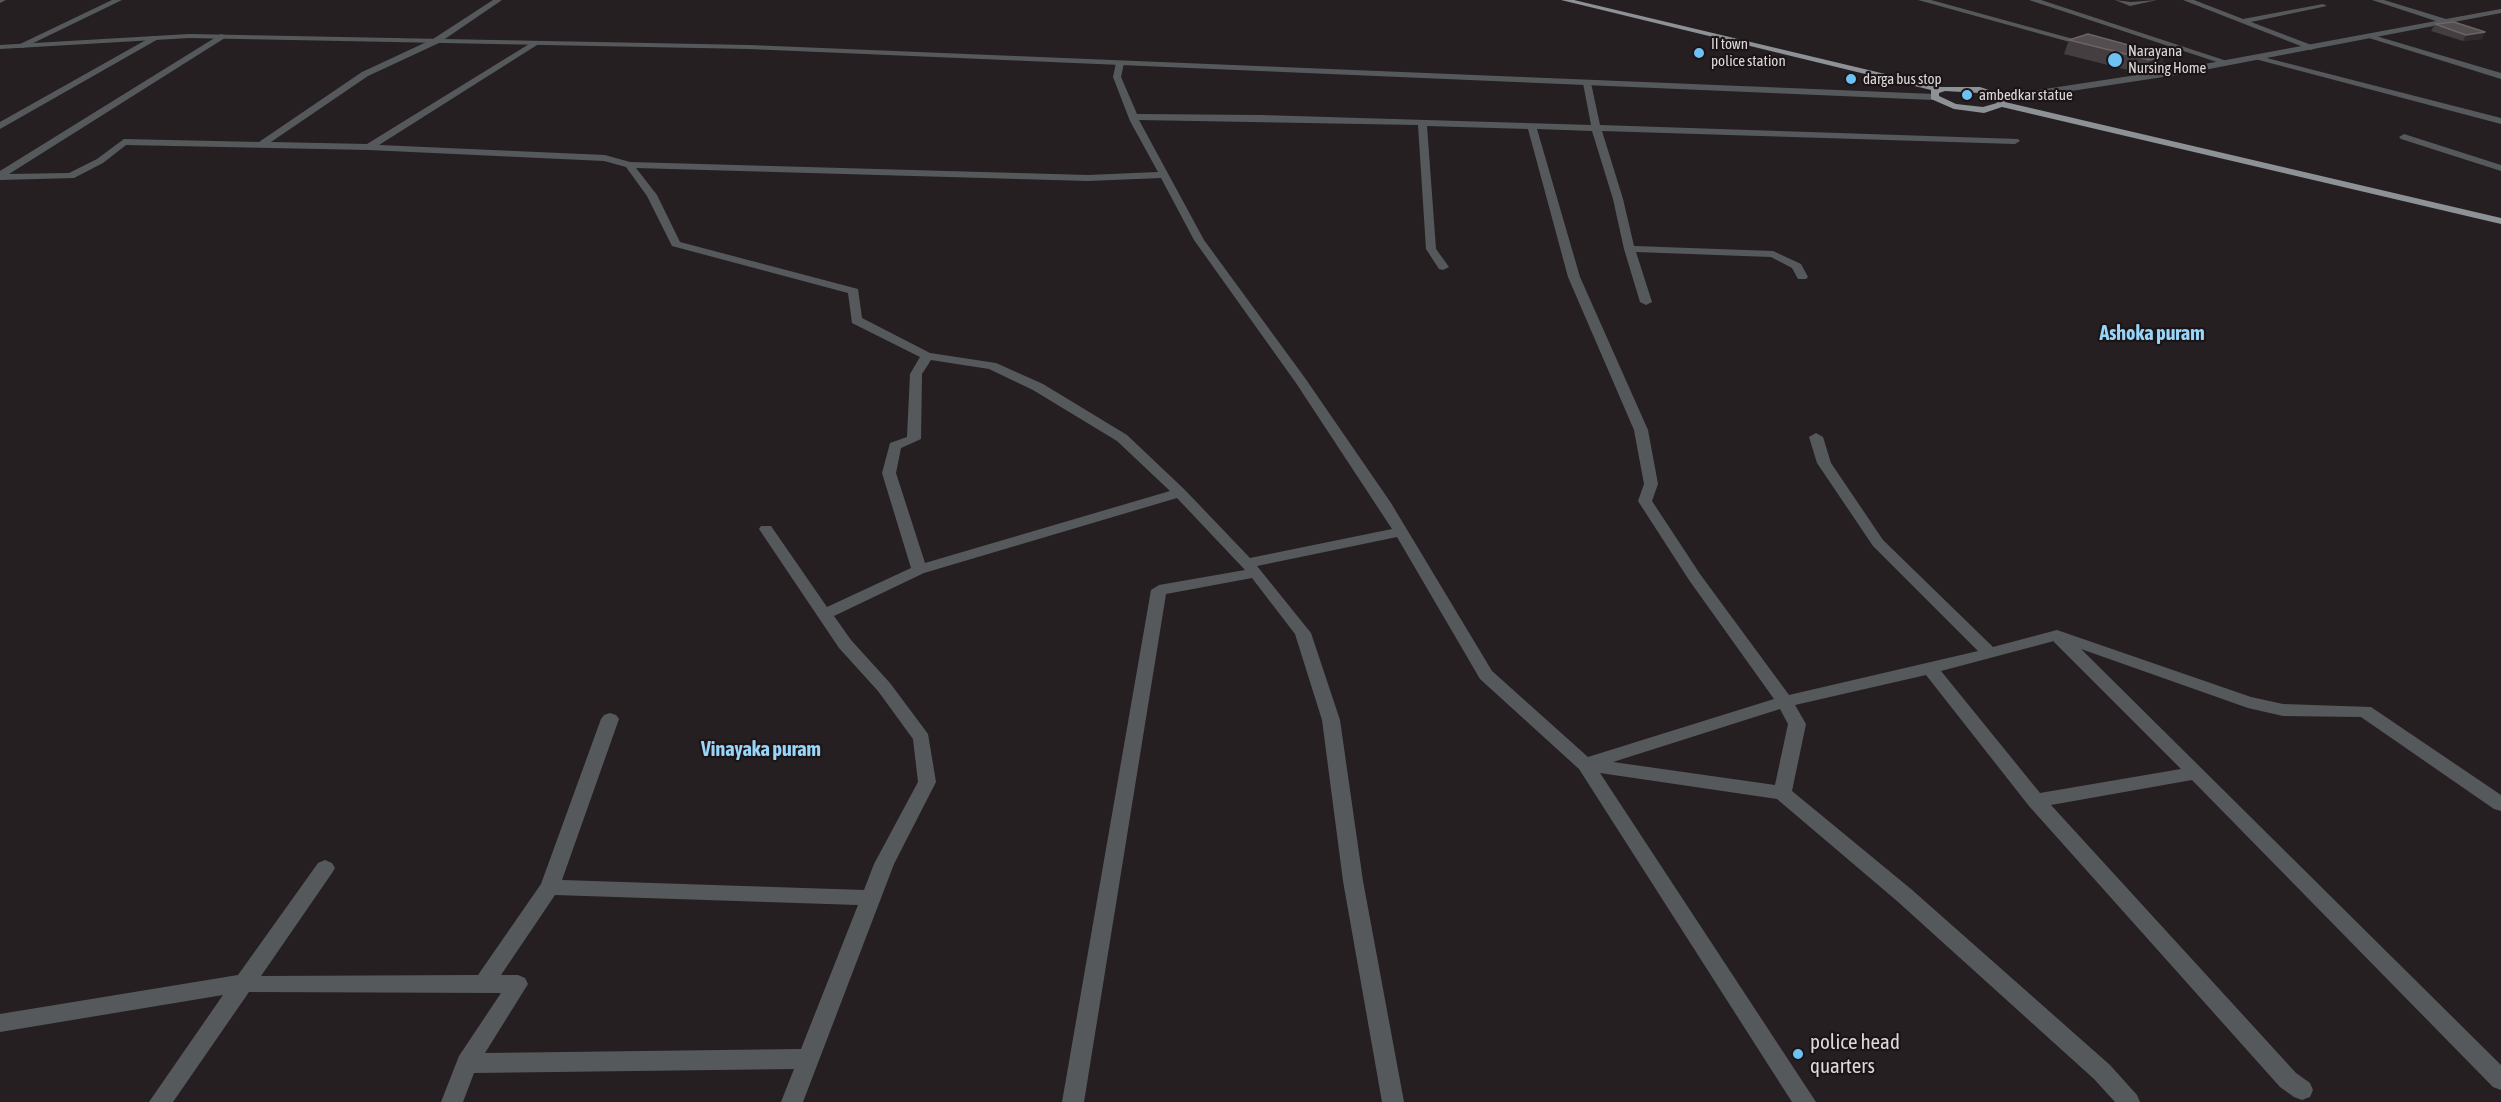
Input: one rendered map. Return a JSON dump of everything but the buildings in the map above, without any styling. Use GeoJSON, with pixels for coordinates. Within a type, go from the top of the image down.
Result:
{"type":"FeatureCollection","features":[{"type":"Feature","properties":{"kind":"main road"},"geometry":{"type":"LineString","coordinates":[[1568,0],[1936,93],[1954,106],[1974,110],[1992,109],[2000,101]]}},
{"type":"Feature","properties":{"kind":"main road"},"geometry":{"type":"LineString","coordinates":[[1936,93],[1971,88],[2000,101],[2501,221]]}},
{"type":"Feature","properties":{"kind":"street"},"geometry":{"type":"LineString","coordinates":[[20,46],[118,0]]}},
{"type":"Feature","properties":{"kind":"street"},"geometry":{"type":"LineString","coordinates":[[261,145],[365,74],[436,40],[498,0]]}},
{"type":"Feature","properties":{"kind":"street"},"geometry":{"type":"LineString","coordinates":[[1922,0],[2106,49]]}},
{"type":"Feature","properties":{"kind":"street"},"geometry":{"type":"LineString","coordinates":[[2033,0],[2229,63]]}},
{"type":"Feature","properties":{"kind":"street"},"geometry":{"type":"LineString","coordinates":[[2119,0],[2130,4],[2153,0]]}},
{"type":"Feature","properties":{"kind":"street"},"geometry":{"type":"LineString","coordinates":[[2187,0],[2311,48]]}},
{"type":"Feature","properties":{"kind":"street"},"geometry":{"type":"LineString","coordinates":[[2243,21],[2323,6],[2305,0]]}},
{"type":"Feature","properties":{"kind":"street"},"geometry":{"type":"LineString","coordinates":[[2376,0],[2449,22]]}},
{"type":"Feature","properties":{"kind":"street"},"geometry":{"type":"LineString","coordinates":[[2000,101],[2229,63],[2449,22],[2496,16],[2501,11]]}},
{"type":"Feature","properties":{"kind":"street"},"geometry":{"type":"LineString","coordinates":[[0,47],[224,36],[749,47],[1587,83],[1936,93]]}},
{"type":"Feature","properties":{"kind":"street"},"geometry":{"type":"LineString","coordinates":[[0,176],[224,36]]}},
{"type":"Feature","properties":{"kind":"street"},"geometry":{"type":"LineString","coordinates":[[2373,36],[2501,76]]}},
{"type":"Feature","properties":{"kind":"street"},"geometry":{"type":"LineString","coordinates":[[0,126],[156,38]]}},
{"type":"Feature","properties":{"kind":"street"},"geometry":{"type":"LineString","coordinates":[[369,147],[534,43]]}},
{"type":"Feature","properties":{"kind":"street"},"geometry":{"type":"LineString","coordinates":[[2258,57],[2501,121]]}},
{"type":"Feature","properties":{"kind":"street"},"geometry":{"type":"LineString","coordinates":[[2139,59],[2183,71]]}},
{"type":"Feature","properties":{"kind":"street"},"geometry":{"type":"LineString","coordinates":[[1120,63],[1117,77],[1134,117],[1199,240],[1301,381],[1401,532],[1486,675],[1585,764],[1805,1102]]}},
{"type":"Feature","properties":{"kind":"street"},"geometry":{"type":"LineString","coordinates":[[1587,83],[1596,128],[1646,302]]}},
{"type":"Feature","properties":{"kind":"street"},"geometry":{"type":"LineString","coordinates":[[1134,117],[1422,123],[2015,141]]}},
{"type":"Feature","properties":{"kind":"street"},"geometry":{"type":"LineString","coordinates":[[1422,123],[1431,249],[1443,267]]}},
{"type":"Feature","properties":{"kind":"street"},"geometry":{"type":"LineString","coordinates":[[1532,127],[1574,277],[1641,430],[1651,484],[1645,501],[1694,577],[1785,702],[1797,724],[1782,793]]}},
{"type":"Feature","properties":{"kind":"street"},"geometry":{"type":"LineString","coordinates":[[2404,137],[2501,168]]}},
{"type":"Feature","properties":{"kind":"street"},"geometry":{"type":"LineString","coordinates":[[0,176],[71,176],[100,160],[124,142],[369,147],[605,158],[629,165],[1088,178],[1165,175]]}},
{"type":"Feature","properties":{"kind":"street"},"geometry":{"type":"LineString","coordinates":[[629,165],[652,195],[676,244],[854,291],[856,320],[927,356],[992,366],[1038,387],[1122,438],[1180,493],[1251,568],[1303,633],[1331,720],[1353,881],[1393,1102]]}},
{"type":"Feature","properties":{"kind":"street"},"geometry":{"type":"LineString","coordinates":[[1629,249],[1710,249],[1773,254],[1797,266],[1802,277]]}},
{"type":"Feature","properties":{"kind":"street"},"geometry":{"type":"LineString","coordinates":[[919,570],[889,473],[895,446],[914,439],[916,374],[927,356]]}},
{"type":"Feature","properties":{"kind":"street"},"geometry":{"type":"LineString","coordinates":[[1816,437],[1824,463],[1878,543],[1990,653]]}},
{"type":"Feature","properties":{"kind":"street"},"geometry":{"type":"LineString","coordinates":[[825,614],[919,570],[1180,493]]}},
{"type":"Feature","properties":{"kind":"street"},"geometry":{"type":"LineString","coordinates":[[766,529],[845,644],[884,687],[922,738],[927,782],[884,864],[792,1102]]}},
{"type":"Feature","properties":{"kind":"street"},"geometry":{"type":"LineString","coordinates":[[1073,1102],[1160,590],[1401,532]]}},
{"type":"Feature","properties":{"kind":"street"},"geometry":{"type":"LineString","coordinates":[[1585,764],[1785,702],[1930,669],[2057,634],[2248,702],[2283,710],[2365,711],[2501,804]]}},
{"type":"Feature","properties":{"kind":"street"},"geometry":{"type":"LineString","coordinates":[[2057,634],[2501,1080]]}},
{"type":"Feature","properties":{"kind":"street"},"geometry":{"type":"LineString","coordinates":[[1930,669],[2036,801],[2288,1080],[2302,1090]]}},
{"type":"Feature","properties":{"kind":"street"},"geometry":{"type":"LineString","coordinates":[[484,984],[550,887],[610,719]]}},
{"type":"Feature","properties":{"kind":"street"},"geometry":{"type":"LineString","coordinates":[[1585,764],[1782,793],[1999,980],[2102,1072],[2129,1102]]}},
{"type":"Feature","properties":{"kind":"street"},"geometry":{"type":"LineString","coordinates":[[2036,801],[2196,773]]}},
{"type":"Feature","properties":{"kind":"street"},"geometry":{"type":"LineString","coordinates":[[160,1102],[325,868]]}},
{"type":"Feature","properties":{"kind":"street"},"geometry":{"type":"LineString","coordinates":[[550,887],[872,898]]}},
{"type":"Feature","properties":{"kind":"street"},"geometry":{"type":"LineString","coordinates":[[0,1023],[244,983],[263,985],[518,984],[467,1063],[452,1102]]}},
{"type":"Feature","properties":{"kind":"street"},"geometry":{"type":"LineString","coordinates":[[467,1063],[809,1059]]}},
{"type":"Feature","properties":{"kind":"place","name":"II town police station"},"geometry":{"type":"Point","coordinates":[1699,53]}},
{"type":"Feature","properties":{"kind":"place","name":"Narayana Nursing Home"},"geometry":{"type":"Point","coordinates":[2115,60]}},
{"type":"Feature","properties":{"kind":"place","name":"darga bus stop"},"geometry":{"type":"Point","coordinates":[1851,79]}},
{"type":"Feature","properties":{"kind":"place","name":"ambedkar statue"},"geometry":{"type":"Point","coordinates":[1967,95]}},
{"type":"Feature","properties":{"kind":"place","name":"police head quarters"},"geometry":{"type":"Point","coordinates":[1798,1054]}},
{"type":"Feature","properties":{"kind":"district","name":"Ashoka puram"},"geometry":{"type":"Point","coordinates":[2152,334]}},
{"type":"Feature","properties":{"kind":"district","name":"Vinayaka puram"},"geometry":{"type":"Point","coordinates":[761,750]}}]}
